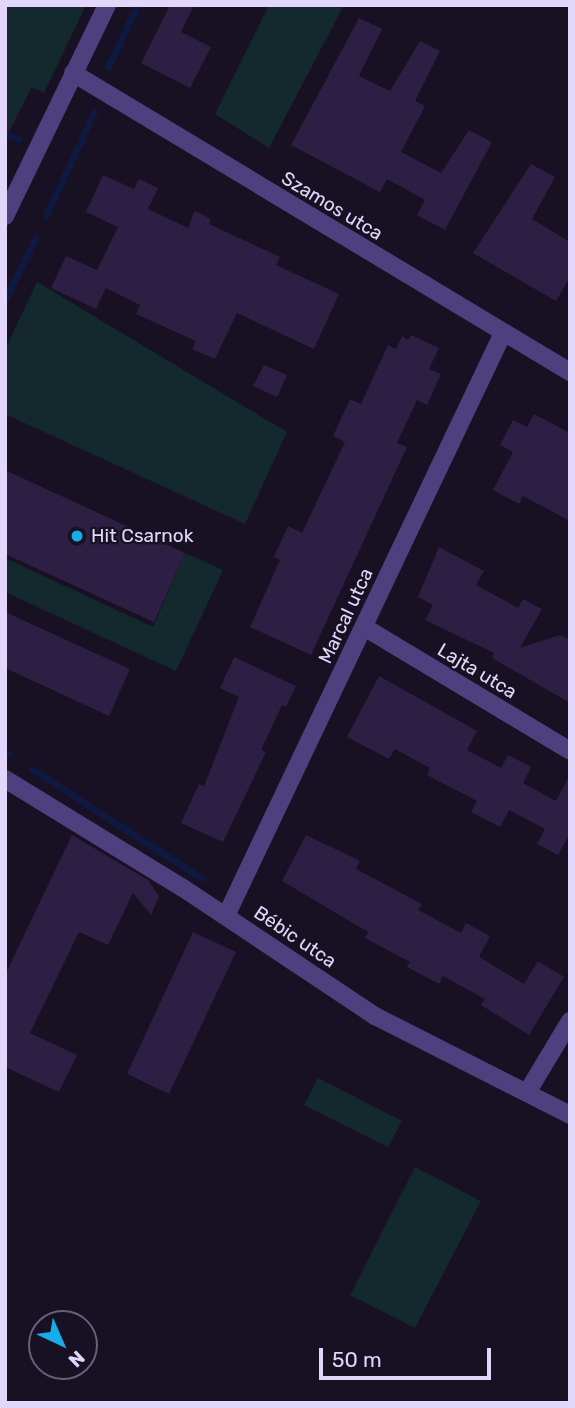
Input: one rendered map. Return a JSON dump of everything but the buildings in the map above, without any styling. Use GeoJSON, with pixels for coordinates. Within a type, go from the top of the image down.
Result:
{"type":"FeatureCollection","features":[{"type":"Feature","properties":{"kind":"street"},"geometry":{"type":"LineString","coordinates":[[5,216],[107,5]]}},
{"type":"Feature","properties":{"kind":"street","name":"Szamos utca"},"geometry":{"type":"LineString","coordinates":[[73,74],[570,372]]}},
{"type":"Feature","properties":{"kind":"street","name":"Marcal utca"},"geometry":{"type":"LineString","coordinates":[[226,916],[503,333]]}},
{"type":"Feature","properties":{"kind":"street","name":"Lajta utca"},"geometry":{"type":"LineString","coordinates":[[364,627],[570,751]]}},
{"type":"Feature","properties":{"kind":"street","name":"Bébic utca"},"geometry":{"type":"LineString","coordinates":[[5,779],[226,916],[375,1016],[528,1090],[570,1115]]}},
{"type":"Feature","properties":{"kind":"street"},"geometry":{"type":"LineString","coordinates":[[528,1090],[570,1021]]}},
{"type":"Feature","properties":{"kind":"green space"},"geometry":{"type":"Polygon","coordinates":[[[5,5],[86,5],[44,93],[32,87],[5,139],[5,5]]]}},
{"type":"Feature","properties":{"kind":"green space"},"geometry":{"type":"Polygon","coordinates":[[[269,5],[344,5],[269,148],[215,114],[269,5]]]}},
{"type":"Feature","properties":{"kind":"green space"},"geometry":{"type":"Polygon","coordinates":[[[37,282],[287,432],[245,524],[5,414],[5,350],[37,282]]]}},
{"type":"Feature","properties":{"kind":"green space"},"geometry":{"type":"Polygon","coordinates":[[[185,553],[223,570],[176,671],[5,592],[5,558],[153,627],[185,553]]]}},
{"type":"Feature","properties":{"kind":"green space"},"geometry":{"type":"Polygon","coordinates":[[[318,1078],[402,1121],[388,1147],[304,1105],[318,1078]]]}},
{"type":"Feature","properties":{"kind":"green space"},"geometry":{"type":"Polygon","coordinates":[[[415,1167],[481,1201],[415,1328],[350,1295],[415,1167]]]}},
{"type":"Feature","properties":{"kind":"waterway"},"geometry":{"type":"LineString","coordinates":[[108,67],[137,5]]}},
{"type":"Feature","properties":{"kind":"waterway"},"geometry":{"type":"LineString","coordinates":[[46,215],[94,112]]}},
{"type":"Feature","properties":{"kind":"waterway"},"geometry":{"type":"LineString","coordinates":[[5,134],[18,139]]}},
{"type":"Feature","properties":{"kind":"waterway"},"geometry":{"type":"LineString","coordinates":[[5,300],[35,239]]}},
{"type":"Feature","properties":{"kind":"waterway"},"geometry":{"type":"LineString","coordinates":[[32,769],[203,879]]}},
{"type":"Feature","properties":{"kind":"place","name":"Hit Csarnok"},"geometry":{"type":"Point","coordinates":[77,536]}}]}
